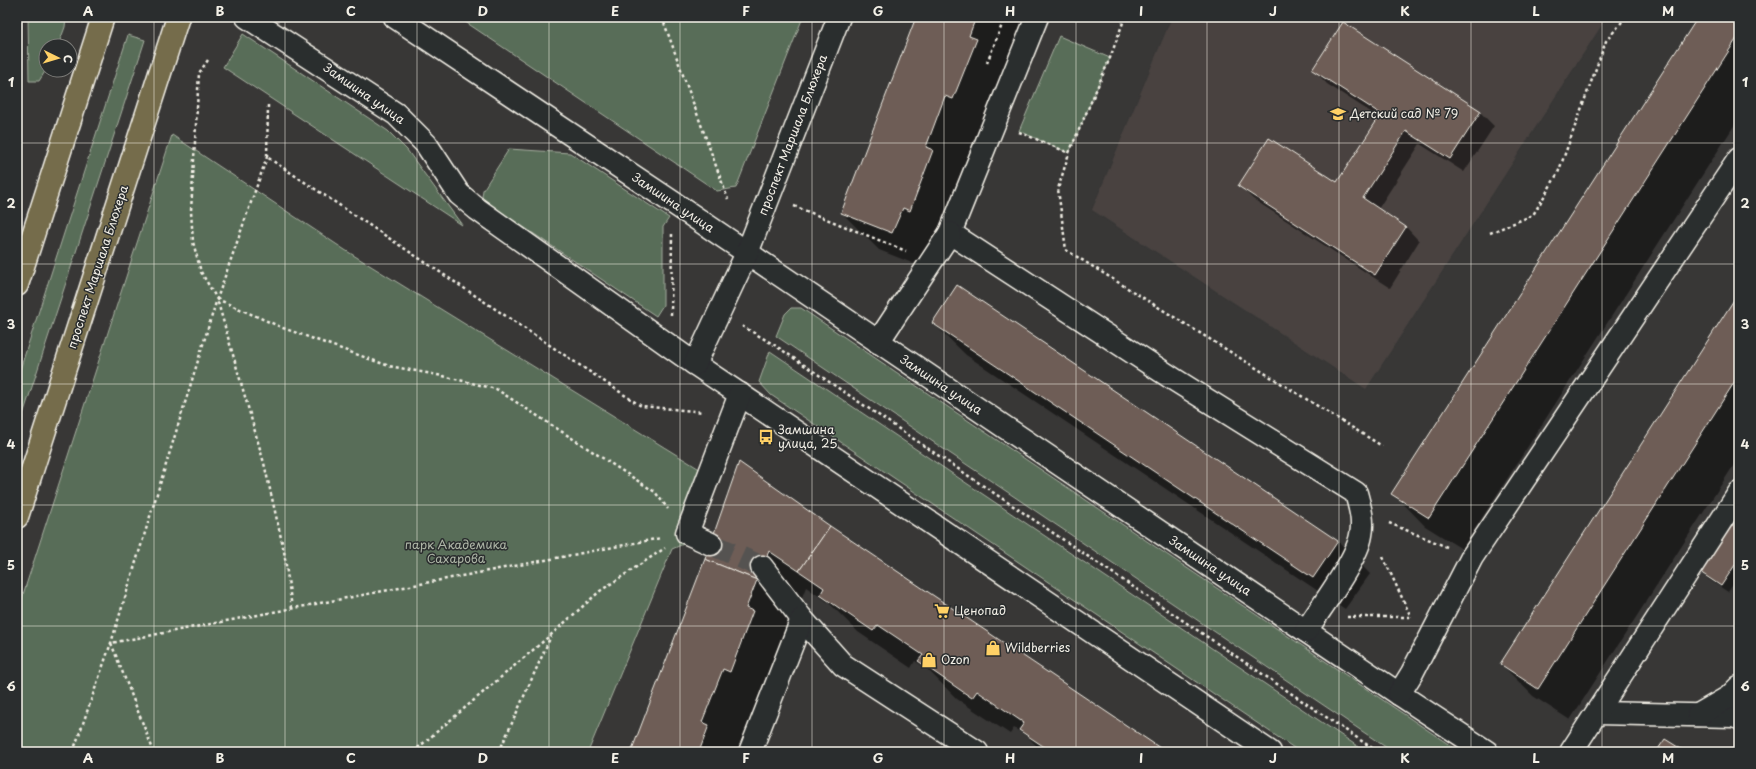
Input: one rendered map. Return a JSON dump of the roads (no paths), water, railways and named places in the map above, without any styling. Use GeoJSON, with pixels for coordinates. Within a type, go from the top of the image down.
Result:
{"type":"FeatureCollection","features":[{"type":"Feature","properties":{"kind":"main road"},"geometry":{"type":"LineString","coordinates":[[17,285],[103,17]]}},
{"type":"Feature","properties":{"kind":"main road","name":"проспект Маршала Блюхера"},"geometry":{"type":"LineString","coordinates":[[17,517],[178,17]]}},
{"type":"Feature","properties":{"kind":"street","name":"Замшина улица"},"geometry":{"type":"LineString","coordinates":[[247,17],[396,114],[426,144],[459,194],[477,208],[695,364],[1270,752]]}},
{"type":"Feature","properties":{"kind":"street","name":"Замшина улица"},"geometry":{"type":"LineString","coordinates":[[395,17],[1487,752]]}},
{"type":"Feature","properties":{"kind":"street","name":"проспект Маршала Блюхера"},"geometry":{"type":"LineString","coordinates":[[695,364],[746,253],[839,17]]}},
{"type":"Feature","properties":{"kind":"street"},"geometry":{"type":"LineString","coordinates":[[878,342],[950,233],[1037,17]]}},
{"type":"Feature","properties":{"kind":"street"},"geometry":{"type":"LineString","coordinates":[[1399,694],[1428,643],[1472,557],[1739,159]]}},
{"type":"Feature","properties":{"kind":"street"},"geometry":{"type":"LineString","coordinates":[[950,233],[1175,380],[1356,493],[1362,513],[1361,536],[1352,559],[1306,631]]}},
{"type":"Feature","properties":{"kind":"street"},"geometry":{"type":"LineString","coordinates":[[710,544],[687,533],[740,394]]}},
{"type":"Feature","properties":{"kind":"street"},"geometry":{"type":"LineString","coordinates":[[1571,752],[1598,713],[1739,494]]}},
{"type":"Feature","properties":{"kind":"street"},"geometry":{"type":"LineString","coordinates":[[762,567],[802,619],[843,665],[977,752]]}},
{"type":"Feature","properties":{"kind":"street"},"geometry":{"type":"LineString","coordinates":[[750,752],[802,619]]}},
{"type":"Feature","properties":{"kind":"street"},"geometry":{"type":"LineString","coordinates":[[1698,715],[1729,697],[1739,687]]}},
{"type":"Feature","properties":{"kind":"street"},"geometry":{"type":"LineString","coordinates":[[1598,713],[1733,716],[1739,718]]}},
{"type":"Feature","properties":{"kind":"tunnel"},"geometry":{"type":"LineString","coordinates":[[711,544],[762,567]]}},
{"type":"Feature","properties":{"kind":"place","name":"Детский сад № 79"},"geometry":{"type":"Point","coordinates":[1338,114]}},
{"type":"Feature","properties":{"kind":"place","name":"Замшина улица, 25"},"geometry":{"type":"Point","coordinates":[766,437]}},
{"type":"Feature","properties":{"kind":"place","name":"Ценопад"},"geometry":{"type":"Point","coordinates":[942,611]}},
{"type":"Feature","properties":{"kind":"place","name":"Wildberries"},"geometry":{"type":"Point","coordinates":[993,648]}},
{"type":"Feature","properties":{"kind":"place","name":"Ozon"},"geometry":{"type":"Point","coordinates":[929,660]}},
{"type":"Feature","properties":{"kind":"park label","name":"парк Академика Сахарова"},"geometry":{"type":"Point","coordinates":[456,552]}}]}
